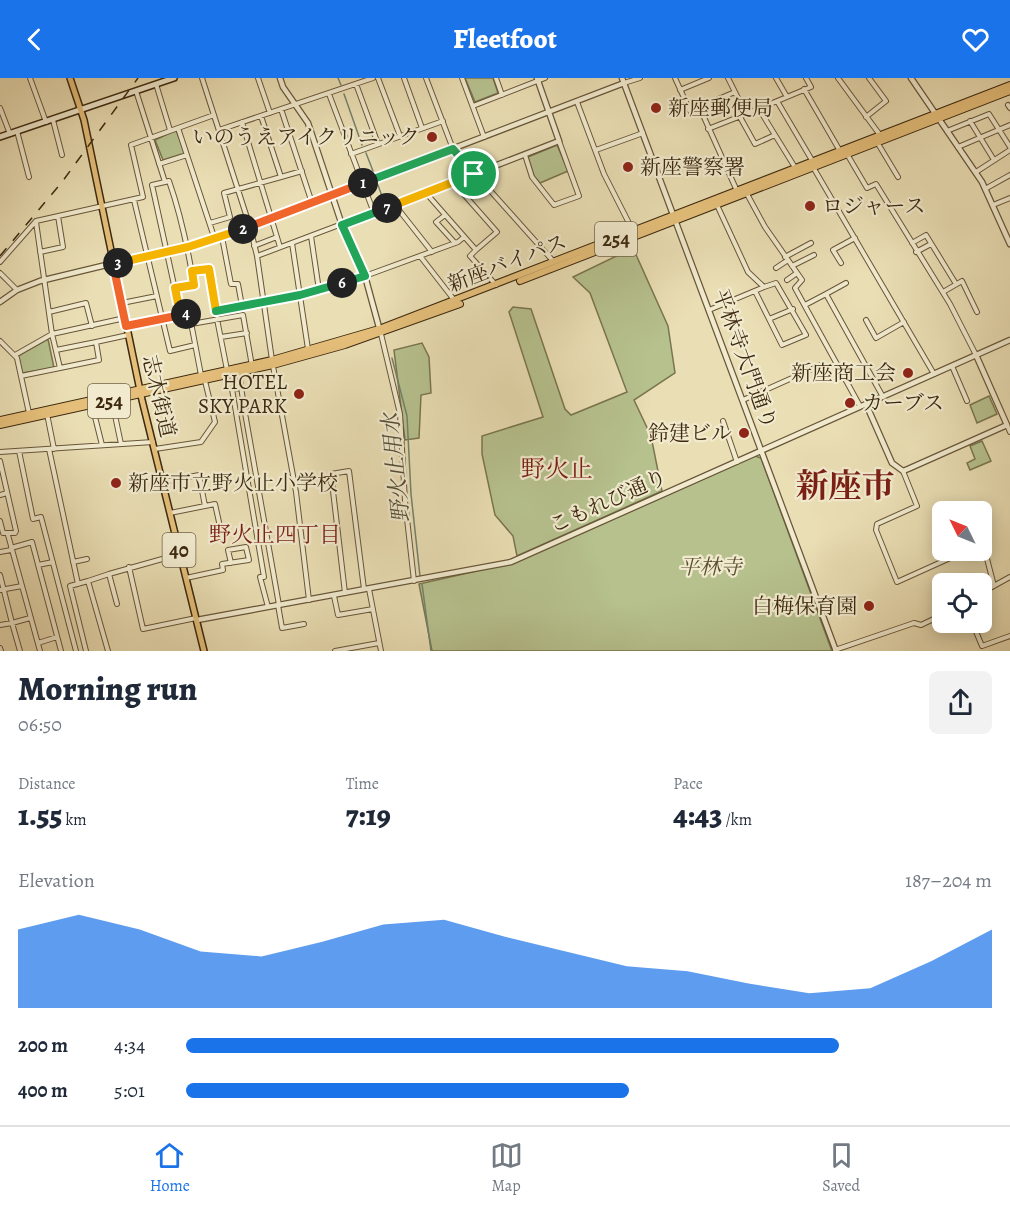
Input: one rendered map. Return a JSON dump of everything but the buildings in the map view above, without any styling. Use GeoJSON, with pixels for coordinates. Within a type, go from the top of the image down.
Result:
{"type":"FeatureCollection","features":[{"type":"Feature","properties":{"kind":"highway","name":"新座バイパス"},"geometry":{"type":"LineString","coordinates":[[938,117],[1010,85]]}},
{"type":"Feature","properties":{"kind":"highway","name":"新座バイパス"},"geometry":{"type":"LineString","coordinates":[[272,363],[380,331],[633,232],[747,194],[879,139],[1010,91]]}},
{"type":"Feature","properties":{"kind":"highway","name":"新座バイパス"},"geometry":{"type":"LineString","coordinates":[[202,378],[227,370],[272,363],[380,331],[675,218],[737,191],[813,165]]}},
{"type":"Feature","properties":{"kind":"highway","name":"新座バイパス"},"geometry":{"type":"LineString","coordinates":[[0,420],[202,378],[239,373],[252,367]]}},
{"type":"Feature","properties":{"kind":"highway","name":"新座バイパス"},"geometry":{"type":"LineString","coordinates":[[0,425],[92,405],[140,391]]}},
{"type":"Feature","properties":{"kind":"main road","name":"志木街道"},"geometry":{"type":"LineString","coordinates":[[70,78],[81,110],[140,391],[204,651]]}},
{"type":"Feature","properties":{"kind":"main road"},"geometry":{"type":"LineString","coordinates":[[0,138],[174,78]]}},
{"type":"Feature","properties":{"kind":"street"},"geometry":{"type":"LineString","coordinates":[[30,78],[62,155]]}},
{"type":"Feature","properties":{"kind":"street"},"geometry":{"type":"LineString","coordinates":[[149,78],[154,85],[170,130]]}},
{"type":"Feature","properties":{"kind":"street"},"geometry":{"type":"LineString","coordinates":[[202,78],[250,227],[257,256],[272,363],[296,492],[309,600]]}},
{"type":"Feature","properties":{"kind":"street"},"geometry":{"type":"LineString","coordinates":[[258,78],[270,113]]}},
{"type":"Feature","properties":{"kind":"street"},"geometry":{"type":"LineString","coordinates":[[280,78],[283,87],[308,123],[342,225],[365,276],[380,331],[400,414],[405,501],[414,581]]}},
{"type":"Feature","properties":{"kind":"street"},"geometry":{"type":"LineString","coordinates":[[219,130],[374,78]]}},
{"type":"Feature","properties":{"kind":"street"},"geometry":{"type":"LineString","coordinates":[[378,78],[400,136]]}},
{"type":"Feature","properties":{"kind":"street"},"geometry":{"type":"LineString","coordinates":[[404,78],[422,128]]}},
{"type":"Feature","properties":{"kind":"street"},"geometry":{"type":"LineString","coordinates":[[433,78],[427,79],[453,149],[555,263]]}},
{"type":"Feature","properties":{"kind":"street"},"geometry":{"type":"LineString","coordinates":[[462,78],[484,137]]}},
{"type":"Feature","properties":{"kind":"street"},"geometry":{"type":"LineString","coordinates":[[496,78],[502,94]]}},
{"type":"Feature","properties":{"kind":"street"},"geometry":{"type":"LineString","coordinates":[[472,106],[545,78]]}},
{"type":"Feature","properties":{"kind":"street"},"geometry":{"type":"LineString","coordinates":[[0,302],[17,290],[44,280],[214,240],[577,102],[623,81],[640,78]]}},
{"type":"Feature","properties":{"kind":"street"},"geometry":{"type":"LineString","coordinates":[[675,78],[690,111],[735,92]]}},
{"type":"Feature","properties":{"kind":"street"},"geometry":{"type":"LineString","coordinates":[[680,90],[709,78]]}},
{"type":"Feature","properties":{"kind":"street"},"geometry":{"type":"LineString","coordinates":[[728,78],[746,114]]}},
{"type":"Feature","properties":{"kind":"street"},"geometry":{"type":"LineString","coordinates":[[776,78],[788,97]]}},
{"type":"Feature","properties":{"kind":"street"},"geometry":{"type":"LineString","coordinates":[[708,129],[810,87],[806,78]]}},
{"type":"Feature","properties":{"kind":"street"},"geometry":{"type":"LineString","coordinates":[[838,78],[866,117],[898,177]]}},
{"type":"Feature","properties":{"kind":"street"},"geometry":{"type":"LineString","coordinates":[[866,117],[886,101],[869,78]]}},
{"type":"Feature","properties":{"kind":"street"},"geometry":{"type":"LineString","coordinates":[[911,78],[976,172],[1010,244]]}},
{"type":"Feature","properties":{"kind":"street"},"geometry":{"type":"LineString","coordinates":[[525,155],[532,177],[554,205],[579,196],[538,79]]}},
{"type":"Feature","properties":{"kind":"street","name":"平林寺大門通り"},"geometry":{"type":"LineString","coordinates":[[623,81],[836,651]]}},
{"type":"Feature","properties":{"kind":"street"},"geometry":{"type":"LineString","coordinates":[[356,84],[378,144]]}},
{"type":"Feature","properties":{"kind":"street"},"geometry":{"type":"LineString","coordinates":[[804,89],[867,188],[876,184],[911,244],[943,292],[976,355],[1010,432]]}},
{"type":"Feature","properties":{"kind":"street"},"geometry":{"type":"LineString","coordinates":[[136,91],[165,182]]}},
{"type":"Feature","properties":{"kind":"street"},"geometry":{"type":"LineString","coordinates":[[329,94],[374,213]]}},
{"type":"Feature","properties":{"kind":"street"},"geometry":{"type":"LineString","coordinates":[[777,101],[934,374]]}},
{"type":"Feature","properties":{"kind":"street"},"geometry":{"type":"LineString","coordinates":[[577,102],[604,174],[633,232]]}},
{"type":"Feature","properties":{"kind":"street"},"geometry":{"type":"LineString","coordinates":[[0,108],[10,134]]}},
{"type":"Feature","properties":{"kind":"street"},"geometry":{"type":"LineString","coordinates":[[281,109],[312,203]]}},
{"type":"Feature","properties":{"kind":"street"},"geometry":{"type":"LineString","coordinates":[[759,109],[796,169]]}},
{"type":"Feature","properties":{"kind":"street"},"geometry":{"type":"LineString","coordinates":[[947,130],[989,114],[1010,149],[976,172]]}},
{"type":"Feature","properties":{"kind":"street"},"geometry":{"type":"LineString","coordinates":[[0,262],[36,221],[143,197],[131,145],[214,115]]}},
{"type":"Feature","properties":{"kind":"street"},"geometry":{"type":"LineString","coordinates":[[703,115],[737,191]]}},
{"type":"Feature","properties":{"kind":"street"},"geometry":{"type":"LineString","coordinates":[[261,116],[280,177]]}},
{"type":"Feature","properties":{"kind":"street"},"geometry":{"type":"LineString","coordinates":[[740,117],[755,144],[775,135]]}},
{"type":"Feature","properties":{"kind":"street"},"geometry":{"type":"LineString","coordinates":[[351,154],[442,120]]}},
{"type":"Feature","properties":{"kind":"street"},"geometry":{"type":"LineString","coordinates":[[970,121],[994,160]]}},
{"type":"Feature","properties":{"kind":"street"},"geometry":{"type":"LineString","coordinates":[[242,122],[280,247]]}},
{"type":"Feature","properties":{"kind":"street"},"geometry":{"type":"LineString","coordinates":[[958,147],[1010,125]]}},
{"type":"Feature","properties":{"kind":"street"},"geometry":{"type":"LineString","coordinates":[[178,128],[214,240]]}},
{"type":"Feature","properties":{"kind":"street"},"geometry":{"type":"LineString","coordinates":[[17,131],[29,177]]}},
{"type":"Feature","properties":{"kind":"street"},"geometry":{"type":"LineString","coordinates":[[596,150],[643,133]]}},
{"type":"Feature","properties":{"kind":"street"},"geometry":{"type":"LineString","coordinates":[[257,256],[559,141]]}},
{"type":"Feature","properties":{"kind":"street"},"geometry":{"type":"LineString","coordinates":[[159,164],[187,154]]}},
{"type":"Feature","properties":{"kind":"street"},"geometry":{"type":"LineString","coordinates":[[210,223],[230,218],[224,193],[302,171]]}},
{"type":"Feature","properties":{"kind":"street"},"geometry":{"type":"LineString","coordinates":[[985,189],[1010,175]]}},
{"type":"Feature","properties":{"kind":"street"},"geometry":{"type":"LineString","coordinates":[[155,449],[201,442],[214,422],[202,378],[188,307],[178,303],[152,185],[169,181],[188,247],[194,285],[175,288]]}},
{"type":"Feature","properties":{"kind":"street"},"geometry":{"type":"LineString","coordinates":[[453,182],[497,232],[470,256],[497,286]]}},
{"type":"Feature","properties":{"kind":"street"},"geometry":{"type":"LineString","coordinates":[[426,193],[476,250]]}},
{"type":"Feature","properties":{"kind":"street"},"geometry":{"type":"LineString","coordinates":[[747,194],[802,280],[795,288],[860,406]]}},
{"type":"Feature","properties":{"kind":"street"},"geometry":{"type":"LineString","coordinates":[[993,205],[1010,198]]}},
{"type":"Feature","properties":{"kind":"street"},"geometry":{"type":"LineString","coordinates":[[134,200],[170,351],[195,345]]}},
{"type":"Feature","properties":{"kind":"street"},"geometry":{"type":"LineString","coordinates":[[395,205],[432,252]]}},
{"type":"Feature","properties":{"kind":"street"},"geometry":{"type":"LineString","coordinates":[[717,205],[748,272],[765,287]]}},
{"type":"Feature","properties":{"kind":"street"},"geometry":{"type":"LineString","coordinates":[[445,215],[436,222],[455,243]]}},
{"type":"Feature","properties":{"kind":"street"},"geometry":{"type":"LineString","coordinates":[[40,252],[63,247],[58,216]]}},
{"type":"Feature","properties":{"kind":"street"},"geometry":{"type":"LineString","coordinates":[[36,221],[52,334],[60,368]]}},
{"type":"Feature","properties":{"kind":"street"},"geometry":{"type":"LineString","coordinates":[[911,244],[926,235],[956,284]]}},
{"type":"Feature","properties":{"kind":"street"},"geometry":{"type":"LineString","coordinates":[[311,236],[320,290]]}},
{"type":"Feature","properties":{"kind":"street"},"geometry":{"type":"LineString","coordinates":[[222,237],[231,284],[238,284],[242,306]]}},
{"type":"Feature","properties":{"kind":"street"},"geometry":{"type":"LineString","coordinates":[[254,246],[277,237]]}},
{"type":"Feature","properties":{"kind":"street"},"geometry":{"type":"LineString","coordinates":[[192,271],[209,269],[216,311],[320,290],[432,252],[464,237]]}},
{"type":"Feature","properties":{"kind":"street"},"geometry":{"type":"LineString","coordinates":[[841,263],[833,250],[855,238]]}},
{"type":"Feature","properties":{"kind":"street"},"geometry":{"type":"LineString","coordinates":[[292,243],[308,351]]}},
{"type":"Feature","properties":{"kind":"street"},"geometry":{"type":"LineString","coordinates":[[776,268],[786,258],[811,243]]}},
{"type":"Feature","properties":{"kind":"street"},"geometry":{"type":"LineString","coordinates":[[916,252],[931,244]]}},
{"type":"Feature","properties":{"kind":"street"},"geometry":{"type":"LineString","coordinates":[[792,266],[814,255]]}},
{"type":"Feature","properties":{"kind":"street"},"geometry":{"type":"LineString","coordinates":[[420,256],[455,301]]}},
{"type":"Feature","properties":{"kind":"street"},"geometry":{"type":"LineString","coordinates":[[0,273],[17,290]]}},
{"type":"Feature","properties":{"kind":"street"},"geometry":{"type":"LineString","coordinates":[[786,280],[797,273]]}},
{"type":"Feature","properties":{"kind":"street"},"geometry":{"type":"LineString","coordinates":[[943,292],[962,281],[977,312]]}},
{"type":"Feature","properties":{"kind":"street"},"geometry":{"type":"LineString","coordinates":[[709,310],[755,291],[776,283],[806,335],[782,345],[755,291]]}},
{"type":"Feature","properties":{"kind":"street"},"geometry":{"type":"LineString","coordinates":[[805,305],[846,283]]}},
{"type":"Feature","properties":{"kind":"street"},"geometry":{"type":"LineString","coordinates":[[826,294],[883,397]]}},
{"type":"Feature","properties":{"kind":"street"},"geometry":{"type":"LineString","coordinates":[[121,303],[157,296]]}},
{"type":"Feature","properties":{"kind":"street"},"geometry":{"type":"LineString","coordinates":[[49,312],[86,303],[92,326]]}},
{"type":"Feature","properties":{"kind":"street"},"geometry":{"type":"LineString","coordinates":[[769,319],[793,309]]}},
{"type":"Feature","properties":{"kind":"street"},"geometry":{"type":"LineString","coordinates":[[126,326],[189,314]]}},
{"type":"Feature","properties":{"kind":"street"},"geometry":{"type":"LineString","coordinates":[[191,324],[243,315],[252,367]]}},
{"type":"Feature","properties":{"kind":"street"},"geometry":{"type":"LineString","coordinates":[[15,355],[52,334],[125,318]]}},
{"type":"Feature","properties":{"kind":"street"},"geometry":{"type":"LineString","coordinates":[[217,320],[227,370]]}},
{"type":"Feature","properties":{"kind":"street"},"geometry":{"type":"LineString","coordinates":[[866,320],[876,338],[904,322]]}},
{"type":"Feature","properties":{"kind":"street"},"geometry":{"type":"LineString","coordinates":[[221,337],[247,333]]}},
{"type":"Feature","properties":{"kind":"street"},"geometry":{"type":"LineString","coordinates":[[56,350],[128,335]]}},
{"type":"Feature","properties":{"kind":"street","name":"こもれび通り"},"geometry":{"type":"LineString","coordinates":[[196,619],[334,596],[511,562],[1010,340]]}},
{"type":"Feature","properties":{"kind":"street"},"geometry":{"type":"LineString","coordinates":[[0,341],[15,355],[29,413]]}},
{"type":"Feature","properties":{"kind":"street"},"geometry":{"type":"LineString","coordinates":[[21,376],[99,360],[96,342]]}},
{"type":"Feature","properties":{"kind":"street"},"geometry":{"type":"LineString","coordinates":[[743,400],[821,365]]}},
{"type":"Feature","properties":{"kind":"street"},"geometry":{"type":"LineString","coordinates":[[952,366],[967,401]]}},
{"type":"Feature","properties":{"kind":"street"},"geometry":{"type":"LineString","coordinates":[[239,373],[243,400],[247,403],[245,413],[282,628],[304,624]]}},
{"type":"Feature","properties":{"kind":"street"},"geometry":{"type":"LineString","coordinates":[[241,388],[232,389],[264,577],[260,577],[268,607]]}},
{"type":"Feature","properties":{"kind":"street"},"geometry":{"type":"LineString","coordinates":[[112,400],[122,444]]}},
{"type":"Feature","properties":{"kind":"street"},"geometry":{"type":"LineString","coordinates":[[866,404],[892,463],[903,471],[917,506],[877,524],[876,530],[897,582],[944,561]]}},
{"type":"Feature","properties":{"kind":"street"},"geometry":{"type":"LineString","coordinates":[[92,405],[102,445]]}},
{"type":"Feature","properties":{"kind":"street"},"geometry":{"type":"LineString","coordinates":[[47,414],[51,449],[78,584]]}},
{"type":"Feature","properties":{"kind":"street"},"geometry":{"type":"LineString","coordinates":[[723,421],[737,462]]}},
{"type":"Feature","properties":{"kind":"street"},"geometry":{"type":"LineString","coordinates":[[903,471],[1007,425]]}},
{"type":"Feature","properties":{"kind":"street"},"geometry":{"type":"LineString","coordinates":[[0,452],[153,442]]}},
{"type":"Feature","properties":{"kind":"street"},"geometry":{"type":"LineString","coordinates":[[19,451],[33,519],[42,517],[76,651]]}},
{"type":"Feature","properties":{"kind":"street"},"geometry":{"type":"LineString","coordinates":[[0,462],[16,531],[8,535]]}},
{"type":"Feature","properties":{"kind":"street"},"geometry":{"type":"LineString","coordinates":[[346,593],[331,474],[349,471],[367,590],[381,651]]}},
{"type":"Feature","properties":{"kind":"street"},"geometry":{"type":"LineString","coordinates":[[163,482],[199,475],[205,506]]}},
{"type":"Feature","properties":{"kind":"street"},"geometry":{"type":"LineString","coordinates":[[0,495],[7,493]]}},
{"type":"Feature","properties":{"kind":"street"},"geometry":{"type":"LineString","coordinates":[[170,513],[215,504],[219,522]]}},
{"type":"Feature","properties":{"kind":"street"},"geometry":{"type":"LineString","coordinates":[[253,510],[263,508]]}},
{"type":"Feature","properties":{"kind":"street"},"geometry":{"type":"LineString","coordinates":[[0,521],[3,533],[8,535]]}},
{"type":"Feature","properties":{"kind":"street"},"geometry":{"type":"LineString","coordinates":[[8,535],[40,651]]}},
{"type":"Feature","properties":{"kind":"street"},"geometry":{"type":"LineString","coordinates":[[0,552],[32,542],[61,651]]}},
{"type":"Feature","properties":{"kind":"street"},"geometry":{"type":"LineString","coordinates":[[186,578],[223,570],[222,564],[231,563],[249,560],[246,547],[228,550],[231,563]]}},
{"type":"Feature","properties":{"kind":"street"},"geometry":{"type":"LineString","coordinates":[[86,651],[70,586],[180,554]]}},
{"type":"Feature","properties":{"kind":"street"},"geometry":{"type":"LineString","coordinates":[[73,562],[87,559]]}},
{"type":"Feature","properties":{"kind":"street"},"geometry":{"type":"LineString","coordinates":[[987,561],[994,586],[1010,577]]}},
{"type":"Feature","properties":{"kind":"street"},"geometry":{"type":"LineString","coordinates":[[38,565],[53,562]]}},
{"type":"Feature","properties":{"kind":"street"},"geometry":{"type":"LineString","coordinates":[[129,567],[143,629],[196,619]]}},
{"type":"Feature","properties":{"kind":"street"},"geometry":{"type":"LineString","coordinates":[[109,573],[117,604]]}},
{"type":"Feature","properties":{"kind":"street"},"geometry":{"type":"LineString","coordinates":[[0,575],[20,651]]}},
{"type":"Feature","properties":{"kind":"street"},"geometry":{"type":"LineString","coordinates":[[88,581],[108,651]]}},
{"type":"Feature","properties":{"kind":"street"},"geometry":{"type":"LineString","coordinates":[[2,589],[22,586]]}},
{"type":"Feature","properties":{"kind":"street"},"geometry":{"type":"LineString","coordinates":[[334,596],[338,615],[373,609]]}},
{"type":"Feature","properties":{"kind":"street"},"geometry":{"type":"LineString","coordinates":[[0,607],[8,605]]}},
{"type":"Feature","properties":{"kind":"street"},"geometry":{"type":"LineString","coordinates":[[0,625],[30,618]]}},
{"type":"Feature","properties":{"kind":"street"},"geometry":{"type":"LineString","coordinates":[[836,651],[914,623],[921,625],[932,620]]}},
{"type":"Feature","properties":{"kind":"street"},"geometry":{"type":"LineString","coordinates":[[977,633],[982,646],[1010,636]]}},
{"type":"Feature","properties":{"kind":"street"},"geometry":{"type":"LineString","coordinates":[[38,643],[57,637]]}},
{"type":"Feature","properties":{"kind":"street"},"geometry":{"type":"LineString","coordinates":[[335,651],[379,643]]}},
{"type":"Feature","properties":{"kind":"green space"},"geometry":{"type":"Polygon","coordinates":[[[465,78],[493,78],[498,93],[475,102],[465,78]]]}},
{"type":"Feature","properties":{"kind":"green space"},"geometry":{"type":"Polygon","coordinates":[[[176,130],[185,153],[163,160],[155,140],[176,130]]]}},
{"type":"Feature","properties":{"kind":"green space"},"geometry":{"type":"Polygon","coordinates":[[[557,145],[568,171],[540,183],[534,176],[528,157],[557,145]]]}},
{"type":"Feature","properties":{"kind":"green space"},"geometry":{"type":"Polygon","coordinates":[[[633,248],[668,326],[675,373],[634,400],[651,436],[662,491],[517,556],[513,536],[495,515],[482,454],[482,436],[543,417],[509,312],[513,307],[531,309],[565,409],[571,415],[627,392],[590,293],[573,277],[633,248]]]}},
{"type":"Feature","properties":{"kind":"green space"},"geometry":{"type":"Polygon","coordinates":[[[48,339],[54,368],[22,373],[18,356],[48,339]]]}},
{"type":"Feature","properties":{"kind":"green space"},"geometry":{"type":"Polygon","coordinates":[[[422,343],[429,357],[431,393],[421,395],[419,438],[405,440],[394,350],[422,343]]]}},
{"type":"Feature","properties":{"kind":"green space"},"geometry":{"type":"Polygon","coordinates":[[[989,396],[997,414],[977,423],[970,405],[989,396]]]}},
{"type":"Feature","properties":{"kind":"green space"},"geometry":{"type":"Polygon","coordinates":[[[982,441],[991,461],[970,470],[967,463],[975,459],[970,446],[982,441]]]}},
{"type":"Feature","properties":{"kind":"green space","name":"平林寺"},"geometry":{"type":"Polygon","coordinates":[[[755,456],[761,458],[832,651],[432,651],[419,584],[516,562],[755,456]]]}},
{"type":"Feature","properties":{"kind":"waterway"},"geometry":{"type":"LineString","coordinates":[[338,78],[341,85]]}},
{"type":"Feature","properties":{"kind":"waterway"},"geometry":{"type":"LineString","coordinates":[[344,94],[362,145]]}},
{"type":"Feature","properties":{"kind":"waterway"},"geometry":{"type":"LineString","coordinates":[[366,153],[373,171]]}},
{"type":"Feature","properties":{"kind":"waterway"},"geometry":{"type":"LineString","coordinates":[[378,185],[384,202]]}},
{"type":"Feature","properties":{"kind":"waterway","name":"野火止用水"},"geometry":{"type":"LineString","coordinates":[[392,358],[407,416],[411,494],[420,576]]}},
{"type":"Feature","properties":{"kind":"waterway","name":"野火止用水"},"geometry":{"type":"LineString","coordinates":[[422,584],[431,651]]}},
{"type":"Feature","properties":{"kind":"railway"},"geometry":{"type":"LineString","coordinates":[[0,256],[62,182],[138,78]]}},
{"type":"Feature","properties":{"kind":"place","name":"新座郵便局"},"geometry":{"type":"Point","coordinates":[656,108]}},
{"type":"Feature","properties":{"kind":"place","name":"いのうえアイクリニック"},"geometry":{"type":"Point","coordinates":[432,137]}},
{"type":"Feature","properties":{"kind":"place","name":"新座警察署"},"geometry":{"type":"Point","coordinates":[628,167]}},
{"type":"Feature","properties":{"kind":"place","name":"ロジャース"},"geometry":{"type":"Point","coordinates":[810,206]}},
{"type":"Feature","properties":{"kind":"place","name":"新座商工会"},"geometry":{"type":"Point","coordinates":[908,373]}},
{"type":"Feature","properties":{"kind":"place","name":"HOTEL SKY PARK"},"geometry":{"type":"Point","coordinates":[299,394]}},
{"type":"Feature","properties":{"kind":"place","name":"カーブス"},"geometry":{"type":"Point","coordinates":[850,403]}},
{"type":"Feature","properties":{"kind":"place","name":"鈴建ビル"},"geometry":{"type":"Point","coordinates":[744,433]}},
{"type":"Feature","properties":{"kind":"place","name":"新座市立野火止小学校"},"geometry":{"type":"Point","coordinates":[116,483]}},
{"type":"Feature","properties":{"kind":"place","name":"白梅保育園"},"geometry":{"type":"Point","coordinates":[869,606]}},
{"type":"Feature","properties":{"kind":"district","name":"野火止"},"geometry":{"type":"Point","coordinates":[557,469]}},
{"type":"Feature","properties":{"kind":"district","name":"新座市"},"geometry":{"type":"Point","coordinates":[845,485]}},
{"type":"Feature","properties":{"kind":"district","name":"野火止四丁目"},"geometry":{"type":"Point","coordinates":[275,534]}},
{"type":"Feature","properties":{"kind":"route"},"geometry":{"type":"LineString","coordinates":[[453,149],[474,174],[342,225],[365,276],[300,295],[216,311],[209,269],[192,271],[194,285],[175,288],[178,303],[188,307],[189,314],[126,326],[113,264],[222,237],[453,149]]}}]}
